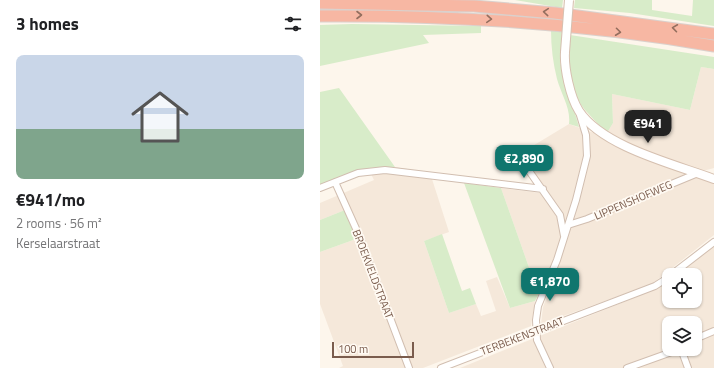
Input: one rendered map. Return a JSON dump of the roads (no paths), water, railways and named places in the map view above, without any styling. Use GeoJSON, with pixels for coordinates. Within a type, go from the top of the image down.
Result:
{"type":"FeatureCollection","features":[{"type":"Feature","properties":{"kind":"highway"},"geometry":{"type":"LineString","coordinates":[[320,3],[482,7],[563,14],[714,34]]}},
{"type":"Feature","properties":{"kind":"highway"},"geometry":{"type":"LineString","coordinates":[[320,16],[465,18],[551,24],[714,46]]}},
{"type":"Feature","properties":{"kind":"street"},"geometry":{"type":"LineString","coordinates":[[550,368],[540,349],[536,332],[538,306],[557,260],[587,156],[586,135],[564,64],[569,0]]}},
{"type":"Feature","properties":{"kind":"street"},"geometry":{"type":"LineString","coordinates":[[579,111],[598,130],[612,140],[714,179]]}},
{"type":"Feature","properties":{"kind":"street"},"geometry":{"type":"LineString","coordinates":[[586,135],[591,130],[598,130]]}},
{"type":"Feature","properties":{"kind":"street"},"geometry":{"type":"LineString","coordinates":[[520,158],[560,214],[564,238]]}},
{"type":"Feature","properties":{"kind":"street"},"geometry":{"type":"LineString","coordinates":[[320,188],[358,173],[385,170],[543,189]]}},
{"type":"Feature","properties":{"kind":"street","name":"LIPPENSHOFWEG"},"geometry":{"type":"LineString","coordinates":[[568,225],[587,219],[698,173]]}},
{"type":"Feature","properties":{"kind":"street","name":"BROEKVELDSTRAAT"},"geometry":{"type":"LineString","coordinates":[[335,182],[358,233],[409,368]]}},
{"type":"Feature","properties":{"kind":"street","name":"TERBEKENSTRAAT"},"geometry":{"type":"LineString","coordinates":[[680,268],[714,242]]}},
{"type":"Feature","properties":{"kind":"street","name":"TERBEKENSTRAAT"},"geometry":{"type":"LineString","coordinates":[[441,368],[655,286],[662,281]]}},
{"type":"Feature","properties":{"kind":"street"},"geometry":{"type":"LineString","coordinates":[[702,336],[714,331]]}},
{"type":"Feature","properties":{"kind":"street"},"geometry":{"type":"LineString","coordinates":[[627,368],[662,356]]}},
{"type":"Feature","properties":{"kind":"street"},"geometry":{"type":"LineString","coordinates":[[684,356],[688,368]]}}]}
